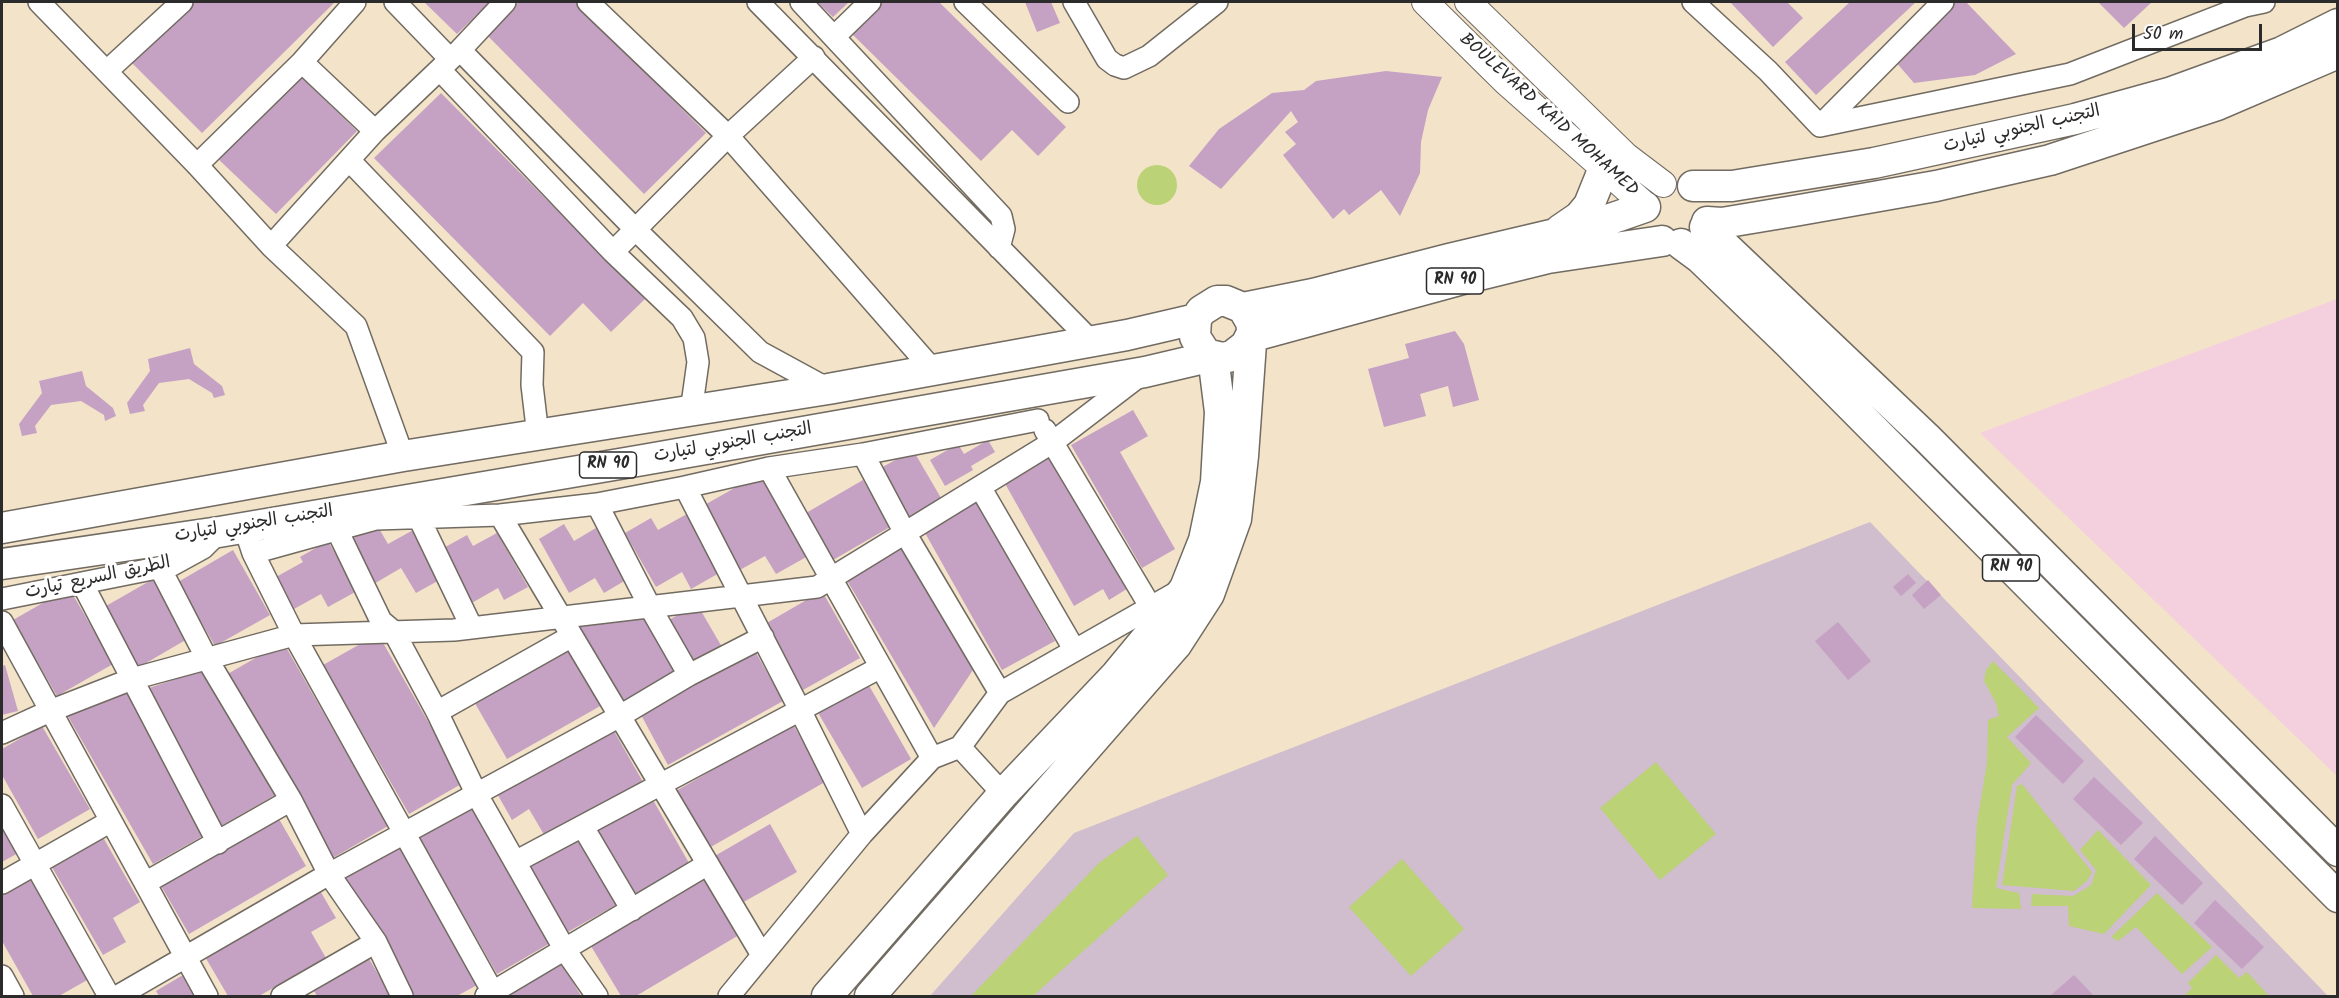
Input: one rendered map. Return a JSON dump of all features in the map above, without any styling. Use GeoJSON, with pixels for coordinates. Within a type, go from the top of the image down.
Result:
{"type":"FeatureCollection","features":[{"type":"Feature","properties":{"kind":"highway","name":"التجنب الجنوبي لتيارت"},"geometry":{"type":"LineString","coordinates":[[1693,186],[1732,186],[1863,165],[2075,119],[2169,93],[2282,52],[2337,24]]}},
{"type":"Feature","properties":{"kind":"highway","name":"التجنب الجنوبي لتيارت"},"geometry":{"type":"LineString","coordinates":[[1250,337],[1490,272],[1606,248],[1689,234],[1722,223],[1936,186],[2050,160],[2217,105],[2337,53]]}},
{"type":"Feature","properties":{"kind":"highway"},"geometry":{"type":"LineString","coordinates":[[1555,233],[1579,217],[1589,205],[1604,168]]}},
{"type":"Feature","properties":{"kind":"highway"},"geometry":{"type":"LineString","coordinates":[[1678,181],[1693,186],[1700,191],[1707,206],[1689,234],[1650,230],[1645,216],[1651,199],[1678,181]]}},
{"type":"Feature","properties":{"kind":"highway","name":"RN 90"},"geometry":{"type":"LineString","coordinates":[[1243,308],[1313,294],[1593,225],[1651,199]]}},
{"type":"Feature","properties":{"kind":"highway"},"geometry":{"type":"LineString","coordinates":[[1764,283],[1752,249],[1752,240],[1758,231],[1794,211]]}},
{"type":"Feature","properties":{"kind":"highway","name":"RN 90"},"geometry":{"type":"LineString","coordinates":[[1689,234],[1764,283],[1927,438],[2337,851]]}},
{"type":"Feature","properties":{"kind":"highway","name":"RN 90"},"geometry":{"type":"LineString","coordinates":[[1689,234],[1700,258],[1788,343],[2337,897]]}},
{"type":"Feature","properties":{"kind":"highway"},"geometry":{"type":"LineString","coordinates":[[870,996],[1176,645],[1209,594],[1236,519],[1243,456],[1251,322],[1243,308],[1235,303],[1216,301],[1201,311],[1196,319],[1194,328],[1199,345],[1206,354],[1232,356],[1240,352],[1250,337]]}},
{"type":"Feature","properties":{"kind":"highway","name":"التجنب الجنوبي لتيارت"},"geometry":{"type":"LineString","coordinates":[[2,528],[403,456],[828,389],[1127,335],[1196,319]]}},
{"type":"Feature","properties":{"kind":"highway"},"geometry":{"type":"LineString","coordinates":[[827,996],[1003,794],[1116,675],[1185,588],[1204,540],[1216,482],[1220,412],[1214,356]]}},
{"type":"Feature","properties":{"kind":"highway","name":"التجنب الجنوبي لتيارت"},"geometry":{"type":"LineString","coordinates":[[2,564],[239,538],[1030,391],[1145,372],[1214,356]]}},
{"type":"Feature","properties":{"kind":"main road","name":"BOULEVARD KAID MOHAMED"},"geometry":{"type":"LineString","coordinates":[[1425,2],[1506,82],[1604,168],[1651,199]]}},
{"type":"Feature","properties":{"kind":"main road","name":"BOULEVARD KAID MOHAMED"},"geometry":{"type":"LineString","coordinates":[[1468,2],[1626,156],[1651,199]]}},
{"type":"Feature","properties":{"kind":"street"},"geometry":{"type":"LineString","coordinates":[[39,2],[197,165],[271,246],[356,326],[403,456]]}},
{"type":"Feature","properties":{"kind":"street"},"geometry":{"type":"LineString","coordinates":[[107,71],[182,2]]}},
{"type":"Feature","properties":{"kind":"street"},"geometry":{"type":"LineString","coordinates":[[197,165],[302,62],[356,2]]}},
{"type":"Feature","properties":{"kind":"street"},"geometry":{"type":"LineString","coordinates":[[395,2],[450,60],[613,252],[682,318],[694,338],[698,362],[691,412]]}},
{"type":"Feature","properties":{"kind":"street"},"geometry":{"type":"LineString","coordinates":[[271,246],[375,131],[450,60],[505,2]]}},
{"type":"Feature","properties":{"kind":"street"},"geometry":{"type":"LineString","coordinates":[[588,2],[728,136],[933,370]]}},
{"type":"Feature","properties":{"kind":"street"},"geometry":{"type":"LineString","coordinates":[[758,2],[1091,341]]}},
{"type":"Feature","properties":{"kind":"street"},"geometry":{"type":"LineString","coordinates":[[801,2],[1001,216],[1004,229],[999,248]]}},
{"type":"Feature","properties":{"kind":"street"},"geometry":{"type":"LineString","coordinates":[[835,36],[870,2]]}},
{"type":"Feature","properties":{"kind":"street"},"geometry":{"type":"LineString","coordinates":[[965,2],[1068,102]]}},
{"type":"Feature","properties":{"kind":"street"},"geometry":{"type":"LineString","coordinates":[[1074,2],[1107,59],[1114,65],[1124,68],[1149,56],[1217,2]]}},
{"type":"Feature","properties":{"kind":"street"},"geometry":{"type":"LineString","coordinates":[[1694,2],[1767,71],[1820,126]]}},
{"type":"Feature","properties":{"kind":"street"},"geometry":{"type":"LineString","coordinates":[[1820,126],[1943,2]]}},
{"type":"Feature","properties":{"kind":"street"},"geometry":{"type":"LineString","coordinates":[[1820,126],[2070,74],[2250,3]]}},
{"type":"Feature","properties":{"kind":"street"},"geometry":{"type":"LineString","coordinates":[[613,252],[728,136],[814,57]]}},
{"type":"Feature","properties":{"kind":"street"},"geometry":{"type":"LineString","coordinates":[[450,60],[636,230],[760,352],[828,389]]}},
{"type":"Feature","properties":{"kind":"street"},"geometry":{"type":"LineString","coordinates":[[302,62],[375,131]]}},
{"type":"Feature","properties":{"kind":"street"},"geometry":{"type":"LineString","coordinates":[[349,160],[533,352],[532,385],[538,436]]}},
{"type":"Feature","properties":{"kind":"street"},"geometry":{"type":"LineString","coordinates":[[2,733],[50,711],[132,679],[294,635],[472,628],[817,587],[1053,442],[1145,372]]}},
{"type":"Feature","properties":{"kind":"street"},"geometry":{"type":"LineString","coordinates":[[1030,391],[1038,420],[1150,606]]}},
{"type":"Feature","properties":{"kind":"street"},"geometry":{"type":"LineString","coordinates":[[708,864],[492,995],[239,538],[338,531],[376,519],[500,515],[597,504],[769,468],[863,454],[1038,420]]}},
{"type":"Feature","properties":{"kind":"street"},"geometry":{"type":"LineString","coordinates":[[863,454],[905,533],[1000,693]]}},
{"type":"Feature","properties":{"kind":"street"},"geometry":{"type":"LineString","coordinates":[[769,468],[932,758]]}},
{"type":"Feature","properties":{"kind":"street"},"geometry":{"type":"LineString","coordinates":[[686,487],[862,834]]}},
{"type":"Feature","properties":{"kind":"street"},"geometry":{"type":"LineString","coordinates":[[980,487],[1074,649]]}},
{"type":"Feature","properties":{"kind":"street"},"geometry":{"type":"LineString","coordinates":[[597,504],[650,607],[689,675]]}},
{"type":"Feature","properties":{"kind":"street"},"geometry":{"type":"LineString","coordinates":[[500,515],[762,955]]}},
{"type":"Feature","properties":{"kind":"street"},"geometry":{"type":"LineString","coordinates":[[419,518],[472,628]]}},
{"type":"Feature","properties":{"kind":"street"},"geometry":{"type":"LineString","coordinates":[[338,531],[381,621],[394,632],[437,712],[477,795],[565,950],[597,996]]}},
{"type":"Feature","properties":{"kind":"street","name":"الطريق السريع تيارت"},"geometry":{"type":"LineString","coordinates":[[2,599],[160,568],[239,538]]}},
{"type":"Feature","properties":{"kind":"street"},"geometry":{"type":"LineString","coordinates":[[160,568],[207,659],[291,800],[329,874],[376,942],[402,996]]}},
{"type":"Feature","properties":{"kind":"street"},"geometry":{"type":"LineString","coordinates":[[82,583],[218,843]]}},
{"type":"Feature","properties":{"kind":"street"},"geometry":{"type":"LineString","coordinates":[[729,996],[862,834],[932,758],[960,747],[1000,693],[1185,588]]}},
{"type":"Feature","properties":{"kind":"street"},"geometry":{"type":"LineString","coordinates":[[2,622],[207,996]]}},
{"type":"Feature","properties":{"kind":"street"},"geometry":{"type":"LineString","coordinates":[[437,712],[572,636]]}},
{"type":"Feature","properties":{"kind":"street"},"geometry":{"type":"LineString","coordinates":[[131,993],[185,956],[329,874],[620,716],[689,675],[763,637]]}},
{"type":"Feature","properties":{"kind":"street"},"geometry":{"type":"LineString","coordinates":[[515,862],[881,668]]}},
{"type":"Feature","properties":{"kind":"street"},"geometry":{"type":"LineString","coordinates":[[960,747],[1003,794]]}},
{"type":"Feature","properties":{"kind":"street"},"geometry":{"type":"LineString","coordinates":[[145,883],[291,800]]}},
{"type":"Feature","properties":{"kind":"street"},"geometry":{"type":"LineString","coordinates":[[2,805],[109,996]]}},
{"type":"Feature","properties":{"kind":"street"},"geometry":{"type":"LineString","coordinates":[[2,882],[111,821]]}},
{"type":"Feature","properties":{"kind":"street"},"geometry":{"type":"LineString","coordinates":[[583,827],[632,910]]}},
{"type":"Feature","properties":{"kind":"street"},"geometry":{"type":"LineString","coordinates":[[294,994],[376,942]]}},
{"type":"Feature","properties":{"kind":"street"},"geometry":{"type":"LineString","coordinates":[[2,976],[13,996]]}},
{"type":"Feature","properties":{"kind":"shaded area"},"geometry":{"type":"Polygon","coordinates":[[[2338,299],[2337,776],[1980,433],[2338,299]]]}},
{"type":"Feature","properties":{"kind":"shaded area"},"geometry":{"type":"Polygon","coordinates":[[[1870,522],[2328,996],[930,996],[1074,833],[1870,522]]]}},
{"type":"Feature","properties":{"kind":"green space"},"geometry":{"type":"Polygon","coordinates":[[[1157,165],[1171,171],[1177,185],[1171,199],[1157,205],[1143,199],[1137,185],[1143,171],[1157,165]]]}},
{"type":"Feature","properties":{"kind":"green space"},"geometry":{"type":"Polygon","coordinates":[[[1993,661],[2039,708],[2007,737],[2031,763],[2012,785],[1996,888],[2019,893],[2021,909],[1972,908],[1977,823],[1987,763],[1988,720],[1999,716],[1996,703],[1984,681],[1986,670],[1993,661]]]}},
{"type":"Feature","properties":{"kind":"green space"},"geometry":{"type":"Polygon","coordinates":[[[1656,762],[1716,834],[1660,880],[1600,808],[1656,762]]]}},
{"type":"Feature","properties":{"kind":"green space"},"geometry":{"type":"Polygon","coordinates":[[[2022,784],[2092,872],[2087,881],[2074,891],[2002,885],[2017,786],[2022,784]]]}},
{"type":"Feature","properties":{"kind":"green space"},"geometry":{"type":"Polygon","coordinates":[[[2098,830],[2151,885],[2104,934],[2069,926],[2068,906],[2031,906],[2032,894],[2073,896],[2091,885],[2096,870],[2080,850],[2098,830]]]}},
{"type":"Feature","properties":{"kind":"green space"},"geometry":{"type":"Polygon","coordinates":[[[1137,836],[1168,875],[1033,996],[971,996],[1100,862],[1137,836]]]}},
{"type":"Feature","properties":{"kind":"green space"},"geometry":{"type":"Polygon","coordinates":[[[1402,859],[1464,929],[1411,976],[1349,907],[1402,859]]]}},
{"type":"Feature","properties":{"kind":"green space"},"geometry":{"type":"Polygon","coordinates":[[[2157,893],[2212,947],[2182,974],[2136,927],[2118,941],[2111,937],[2157,893]]]}},
{"type":"Feature","properties":{"kind":"green space"},"geometry":{"type":"Polygon","coordinates":[[[2216,955],[2239,978],[2247,972],[2269,996],[2184,996],[2192,988],[2188,983],[2216,955]]]}},
{"type":"Feature","properties":{"kind":"building"},"geometry":{"type":"Polygon","coordinates":[[[194,2],[335,2],[202,133],[132,63],[194,2]]]}},
{"type":"Feature","properties":{"kind":"building"},"geometry":{"type":"Polygon","coordinates":[[[424,2],[490,2],[457,34],[424,2]]]}},
{"type":"Feature","properties":{"kind":"building"},"geometry":{"type":"Polygon","coordinates":[[[519,2],[575,2],[706,133],[644,194],[486,34],[519,2]]]}},
{"type":"Feature","properties":{"kind":"building"},"geometry":{"type":"Polygon","coordinates":[[[817,2],[849,2],[833,17],[817,2]]]}},
{"type":"Feature","properties":{"kind":"building"},"geometry":{"type":"Polygon","coordinates":[[[880,2],[939,2],[1066,127],[1038,156],[1012,130],[981,161],[850,32],[880,2]]]}},
{"type":"Feature","properties":{"kind":"building"},"geometry":{"type":"Polygon","coordinates":[[[1025,2],[1051,2],[1060,23],[1037,32],[1025,2]]]}},
{"type":"Feature","properties":{"kind":"building"},"geometry":{"type":"Polygon","coordinates":[[[1730,2],[1787,2],[1803,18],[1773,47],[1730,2]]]}},
{"type":"Feature","properties":{"kind":"building"},"geometry":{"type":"Polygon","coordinates":[[[1850,2],[1916,2],[1816,95],[1785,62],[1850,2]]]}},
{"type":"Feature","properties":{"kind":"building"},"geometry":{"type":"Polygon","coordinates":[[[1956,2],[1966,2],[2016,54],[1975,75],[1914,83],[1895,61],[1956,2]]]}},
{"type":"Feature","properties":{"kind":"building"},"geometry":{"type":"Polygon","coordinates":[[[2100,2],[2152,2],[2124,28],[2100,2]]]}},
{"type":"Feature","properties":{"kind":"building"},"geometry":{"type":"Polygon","coordinates":[[[1386,71],[1442,77],[1428,110],[1421,142],[1420,173],[1400,216],[1381,190],[1349,215],[1344,209],[1333,219],[1283,155],[1296,144],[1285,132],[1298,122],[1291,111],[1221,189],[1189,166],[1219,129],[1272,93],[1304,90],[1316,81],[1386,71]]]}},
{"type":"Feature","properties":{"kind":"building"},"geometry":{"type":"Polygon","coordinates":[[[296,72],[357,131],[276,214],[215,156],[296,72]]]}},
{"type":"Feature","properties":{"kind":"building"},"geometry":{"type":"Polygon","coordinates":[[[441,93],[645,299],[611,332],[583,303],[550,336],[374,158],[441,93]]]}},
{"type":"Feature","properties":{"kind":"building"},"geometry":{"type":"Polygon","coordinates":[[[1455,331],[1464,344],[1479,400],[1453,407],[1448,386],[1420,394],[1426,416],[1384,427],[1368,369],[1409,358],[1405,344],[1455,331]]]}},
{"type":"Feature","properties":{"kind":"building"},"geometry":{"type":"Polygon","coordinates":[[[190,348],[194,364],[222,386],[225,395],[214,398],[212,393],[189,379],[159,383],[143,405],[145,411],[130,414],[127,403],[150,371],[148,359],[190,348]]]}},
{"type":"Feature","properties":{"kind":"building"},"geometry":{"type":"Polygon","coordinates":[[[82,371],[86,386],[113,408],[116,416],[105,421],[104,415],[81,401],[51,405],[35,426],[37,433],[22,436],[19,424],[42,393],[39,381],[82,371]]]}},
{"type":"Feature","properties":{"kind":"building"},"geometry":{"type":"Polygon","coordinates":[[[1133,410],[1148,436],[1120,452],[1175,549],[1142,568],[1071,445],[1133,410]]]}},
{"type":"Feature","properties":{"kind":"building"},"geometry":{"type":"Polygon","coordinates":[[[988,440],[995,452],[971,466],[973,470],[945,486],[930,460],[958,444],[964,454],[988,440]]]}},
{"type":"Feature","properties":{"kind":"building"},"geometry":{"type":"Polygon","coordinates":[[[913,450],[941,498],[909,517],[881,468],[913,450]]]}},
{"type":"Feature","properties":{"kind":"building"},"geometry":{"type":"Polygon","coordinates":[[[1053,451],[1130,587],[1109,600],[1103,589],[1074,606],[1003,480],[1053,451]]]}},
{"type":"Feature","properties":{"kind":"building"},"geometry":{"type":"Polygon","coordinates":[[[761,473],[808,556],[776,574],[765,556],[738,571],[701,507],[761,473]]]}},
{"type":"Feature","properties":{"kind":"building"},"geometry":{"type":"Polygon","coordinates":[[[863,480],[890,527],[833,560],[806,513],[863,480]]]}},
{"type":"Feature","properties":{"kind":"building"},"geometry":{"type":"Polygon","coordinates":[[[976,501],[1055,641],[1002,670],[924,531],[976,501]]]}},
{"type":"Feature","properties":{"kind":"building"},"geometry":{"type":"Polygon","coordinates":[[[687,514],[721,572],[691,589],[682,572],[656,587],[625,533],[651,518],[658,530],[687,514]]]}},
{"type":"Feature","properties":{"kind":"building"},"geometry":{"type":"Polygon","coordinates":[[[564,524],[574,541],[601,525],[631,577],[604,593],[595,578],[569,593],[539,539],[564,524]]]}},
{"type":"Feature","properties":{"kind":"building"},"geometry":{"type":"Polygon","coordinates":[[[377,525],[388,544],[415,529],[443,578],[416,593],[401,568],[372,585],[348,541],[377,525]]]}},
{"type":"Feature","properties":{"kind":"building"},"geometry":{"type":"Polygon","coordinates":[[[497,533],[528,587],[504,600],[498,588],[470,604],[440,550],[467,535],[473,546],[497,533]]]}},
{"type":"Feature","properties":{"kind":"building"},"geometry":{"type":"Polygon","coordinates":[[[328,541],[357,591],[328,607],[321,594],[294,609],[276,577],[303,562],[300,557],[328,541]]]}},
{"type":"Feature","properties":{"kind":"building"},"geometry":{"type":"Polygon","coordinates":[[[902,543],[975,667],[934,728],[845,577],[902,543]]]}},
{"type":"Feature","properties":{"kind":"building"},"geometry":{"type":"Polygon","coordinates":[[[233,550],[270,615],[215,646],[178,582],[233,550]]]}},
{"type":"Feature","properties":{"kind":"building"},"geometry":{"type":"Polygon","coordinates":[[[1908,574],[1916,583],[1901,596],[1893,587],[1908,574]]]}},
{"type":"Feature","properties":{"kind":"building"},"geometry":{"type":"Polygon","coordinates":[[[155,578],[189,638],[134,670],[99,610],[155,578]]]}},
{"type":"Feature","properties":{"kind":"building"},"geometry":{"type":"Polygon","coordinates":[[[1928,580],[1941,595],[1924,609],[1912,595],[1928,580]]]}},
{"type":"Feature","properties":{"kind":"building"},"geometry":{"type":"Polygon","coordinates":[[[69,588],[113,664],[57,696],[13,620],[69,588]]]}},
{"type":"Feature","properties":{"kind":"building"},"geometry":{"type":"Polygon","coordinates":[[[822,591],[860,658],[803,690],[765,624],[822,591]]]}},
{"type":"Feature","properties":{"kind":"building"},"geometry":{"type":"Polygon","coordinates":[[[697,604],[722,647],[694,663],[669,620],[697,604]]]}},
{"type":"Feature","properties":{"kind":"building"},"geometry":{"type":"Polygon","coordinates":[[[647,615],[682,674],[651,693],[648,687],[623,703],[578,623],[647,615]]]}},
{"type":"Feature","properties":{"kind":"building"},"geometry":{"type":"Polygon","coordinates":[[[1838,622],[1871,661],[1848,680],[1815,641],[1838,622]]]}},
{"type":"Feature","properties":{"kind":"building"},"geometry":{"type":"Polygon","coordinates":[[[378,634],[463,783],[409,814],[323,665],[378,634]]]}},
{"type":"Feature","properties":{"kind":"building"},"geometry":{"type":"Polygon","coordinates":[[[283,642],[388,826],[331,859],[226,675],[283,642]]]}},
{"type":"Feature","properties":{"kind":"building"},"geometry":{"type":"Polygon","coordinates":[[[567,643],[602,705],[507,759],[472,698],[567,643]]]}},
{"type":"Feature","properties":{"kind":"building"},"geometry":{"type":"Polygon","coordinates":[[[755,651],[783,701],[668,765],[640,713],[755,651]]]}},
{"type":"Feature","properties":{"kind":"building"},"geometry":{"type":"Polygon","coordinates":[[[5,665],[18,711],[2,715],[2,666],[5,665]]]}},
{"type":"Feature","properties":{"kind":"building"},"geometry":{"type":"Polygon","coordinates":[[[206,669],[277,794],[221,826],[143,690],[206,669]]]}},
{"type":"Feature","properties":{"kind":"building"},"geometry":{"type":"Polygon","coordinates":[[[867,682],[911,759],[862,788],[817,711],[867,682]]]}},
{"type":"Feature","properties":{"kind":"building"},"geometry":{"type":"Polygon","coordinates":[[[128,693],[208,833],[153,864],[66,713],[128,693]]]}},
{"type":"Feature","properties":{"kind":"building"},"geometry":{"type":"Polygon","coordinates":[[[2036,715],[2084,761],[2063,784],[2015,737],[2036,715]]]}},
{"type":"Feature","properties":{"kind":"building"},"geometry":{"type":"Polygon","coordinates":[[[610,724],[643,782],[546,838],[529,809],[512,820],[495,790],[610,724]]]}},
{"type":"Feature","properties":{"kind":"building"},"geometry":{"type":"Polygon","coordinates":[[[793,724],[825,782],[709,848],[676,791],[793,724]]]}},
{"type":"Feature","properties":{"kind":"building"},"geometry":{"type":"Polygon","coordinates":[[[42,726],[90,809],[38,839],[2,775],[2,749],[42,726]]]}},
{"type":"Feature","properties":{"kind":"building"},"geometry":{"type":"Polygon","coordinates":[[[2094,777],[2143,823],[2121,845],[2073,799],[2094,777]]]}},
{"type":"Feature","properties":{"kind":"building"},"geometry":{"type":"Polygon","coordinates":[[[649,793],[689,863],[634,895],[594,825],[649,793]]]}},
{"type":"Feature","properties":{"kind":"building"},"geometry":{"type":"Polygon","coordinates":[[[474,806],[552,942],[497,974],[419,837],[474,806]]]}},
{"type":"Feature","properties":{"kind":"building"},"geometry":{"type":"Polygon","coordinates":[[[275,812],[306,866],[189,934],[157,879],[275,812]]]}},
{"type":"Feature","properties":{"kind":"building"},"geometry":{"type":"Polygon","coordinates":[[[2,820],[20,852],[2,862],[2,820]]]}},
{"type":"Feature","properties":{"kind":"building"},"geometry":{"type":"Polygon","coordinates":[[[770,824],[797,872],[740,904],[713,857],[770,824]]]}},
{"type":"Feature","properties":{"kind":"building"},"geometry":{"type":"Polygon","coordinates":[[[582,831],[623,901],[566,933],[526,863],[582,831]]]}},
{"type":"Feature","properties":{"kind":"building"},"geometry":{"type":"Polygon","coordinates":[[[100,832],[140,902],[113,918],[126,942],[103,955],[49,862],[100,832]]]}},
{"type":"Feature","properties":{"kind":"building"},"geometry":{"type":"Polygon","coordinates":[[[2155,836],[2203,883],[2182,905],[2134,859],[2155,836]]]}},
{"type":"Feature","properties":{"kind":"building"},"geometry":{"type":"Polygon","coordinates":[[[400,846],[479,984],[457,996],[410,996],[343,879],[400,846]]]}},
{"type":"Feature","properties":{"kind":"building"},"geometry":{"type":"Polygon","coordinates":[[[29,875],[89,979],[59,996],[33,996],[2,941],[2,890],[29,875]]]}},
{"type":"Feature","properties":{"kind":"building"},"geometry":{"type":"Polygon","coordinates":[[[705,878],[739,935],[636,996],[621,996],[591,946],[705,878]]]}},
{"type":"Feature","properties":{"kind":"building"},"geometry":{"type":"Polygon","coordinates":[[[319,889],[336,918],[311,932],[326,958],[259,996],[228,996],[204,955],[319,889]]]}},
{"type":"Feature","properties":{"kind":"building"},"geometry":{"type":"Polygon","coordinates":[[[2215,900],[2264,947],[2242,969],[2194,923],[2215,900]]]}},
{"type":"Feature","properties":{"kind":"building"},"geometry":{"type":"Polygon","coordinates":[[[365,952],[391,996],[317,996],[310,984],[365,952]]]}},
{"type":"Feature","properties":{"kind":"building"},"geometry":{"type":"Polygon","coordinates":[[[562,963],[581,996],[513,996],[511,993],[562,963]]]}},
{"type":"Feature","properties":{"kind":"building"},"geometry":{"type":"Polygon","coordinates":[[[183,975],[195,996],[159,996],[156,991],[183,975]]]}},
{"type":"Feature","properties":{"kind":"building"},"geometry":{"type":"Polygon","coordinates":[[[2074,975],[2094,996],[2050,996],[2074,975]]]}}]}
